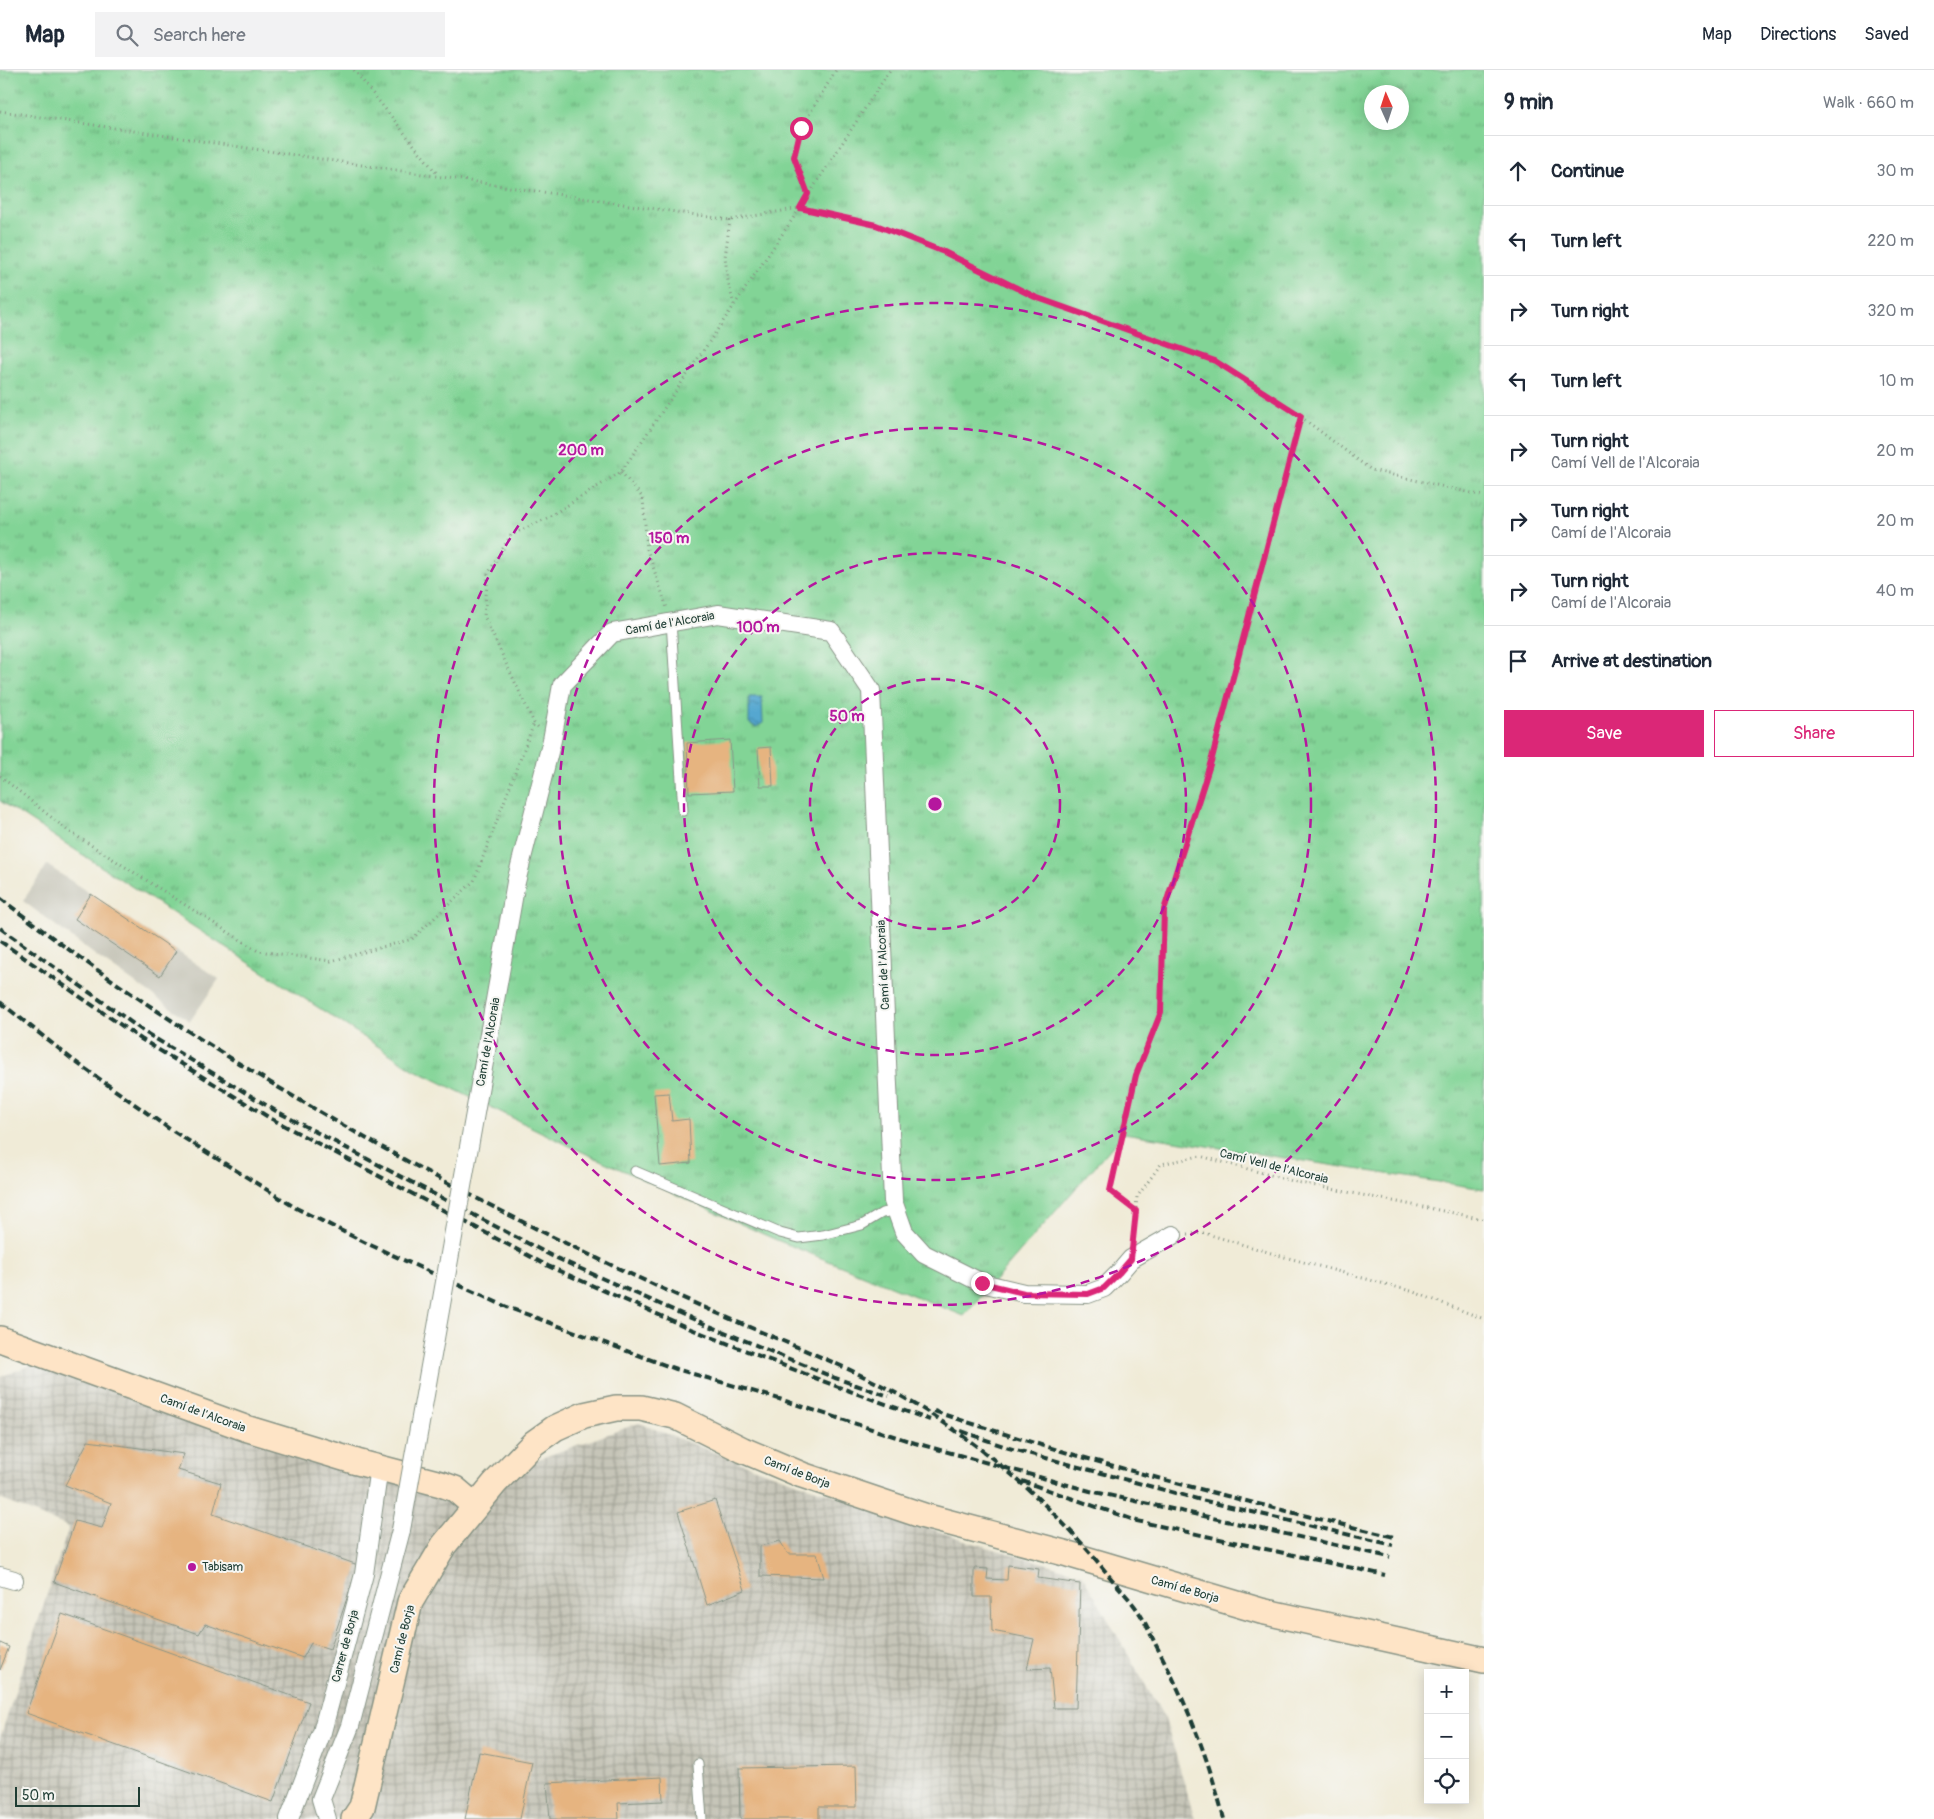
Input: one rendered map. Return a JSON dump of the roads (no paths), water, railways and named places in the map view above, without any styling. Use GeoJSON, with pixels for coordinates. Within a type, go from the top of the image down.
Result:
{"type":"FeatureCollection","features":[{"type":"Feature","properties":{"kind":"street","name":"Camí de l'Alcoraia"},"geometry":{"type":"LineString","coordinates":[[327,1819],[321,1799],[350,1726],[401,1530],[516,882],[552,740],[562,685],[612,633],[718,614],[831,631],[871,690],[893,1201],[904,1232],[924,1254],[982,1283],[1024,1293],[1088,1294],[1104,1288],[1131,1259],[1173,1235]]}},
{"type":"Feature","properties":{"kind":"street","name":"Camí de l'Alcoraia"},"geometry":{"type":"LineString","coordinates":[[1,1344],[245,1428],[455,1489],[475,1506]]}},
{"type":"Feature","properties":{"kind":"street","name":"Camí de Borja"},"geometry":{"type":"LineString","coordinates":[[354,1819],[362,1807],[410,1602],[444,1545],[475,1506],[534,1443],[555,1428],[584,1415],[616,1408],[641,1408],[675,1416],[743,1450],[802,1475],[924,1516],[1068,1554],[1261,1610],[1484,1660]]}},
{"type":"Feature","properties":{"kind":"street","name":"Carrer de Borja"},"geometry":{"type":"LineString","coordinates":[[289,1819],[322,1732],[364,1574],[379,1467]]}},
{"type":"Feature","properties":{"kind":"lane"},"geometry":{"type":"LineString","coordinates":[[671,621],[683,811]]}},
{"type":"Feature","properties":{"kind":"lane"},"geometry":{"type":"LineString","coordinates":[[635,1171],[780,1232],[799,1238],[823,1235],[857,1226],[882,1213],[895,1211]]}},
{"type":"Feature","properties":{"kind":"lane"},"geometry":{"type":"LineString","coordinates":[[698,1764],[702,1819]]}},
{"type":"Feature","properties":{"kind":"water"},"geometry":{"type":"Polygon","coordinates":[[[749,697],[762,697],[763,723],[756,727],[749,723],[749,697]]]}},
{"type":"Feature","properties":{"kind":"railway"},"geometry":{"type":"LineString","coordinates":[[0,898],[61,944],[187,1031],[318,1111],[451,1185],[599,1259],[735,1321],[840,1365],[881,1385],[931,1414],[987,1454],[1040,1500],[1065,1525],[1126,1595],[1140,1614],[1169,1669],[1188,1711],[1204,1754],[1224,1819]]}},
{"type":"Feature","properties":{"kind":"railway"},"geometry":{"type":"LineString","coordinates":[[0,928],[146,1033],[276,1111],[552,1256],[693,1319],[835,1378],[889,1396]]}},
{"type":"Feature","properties":{"kind":"railway"},"geometry":{"type":"LineString","coordinates":[[0,941],[141,1039],[270,1118],[548,1266],[691,1329],[833,1385],[930,1420]]}},
{"type":"Feature","properties":{"kind":"railway"},"geometry":{"type":"LineString","coordinates":[[0,1002],[73,1060],[168,1128],[296,1208],[366,1243],[507,1307],[676,1369],[773,1397],[915,1443],[1090,1491],[1390,1557]]}},
{"type":"Feature","properties":{"kind":"railway"},"geometry":{"type":"LineString","coordinates":[[934,1411],[1105,1464],[1394,1537]]}},
{"type":"Feature","properties":{"kind":"railway"},"geometry":{"type":"LineString","coordinates":[[961,1431],[1009,1448],[1201,1500],[1393,1545]]}},
{"type":"Feature","properties":{"kind":"railway"},"geometry":{"type":"LineString","coordinates":[[1022,1481],[1137,1521],[1385,1575]]}},
{"type":"Feature","properties":{"kind":"place","name":"Tabisam"},"geometry":{"type":"Point","coordinates":[192,1567]}}]}
